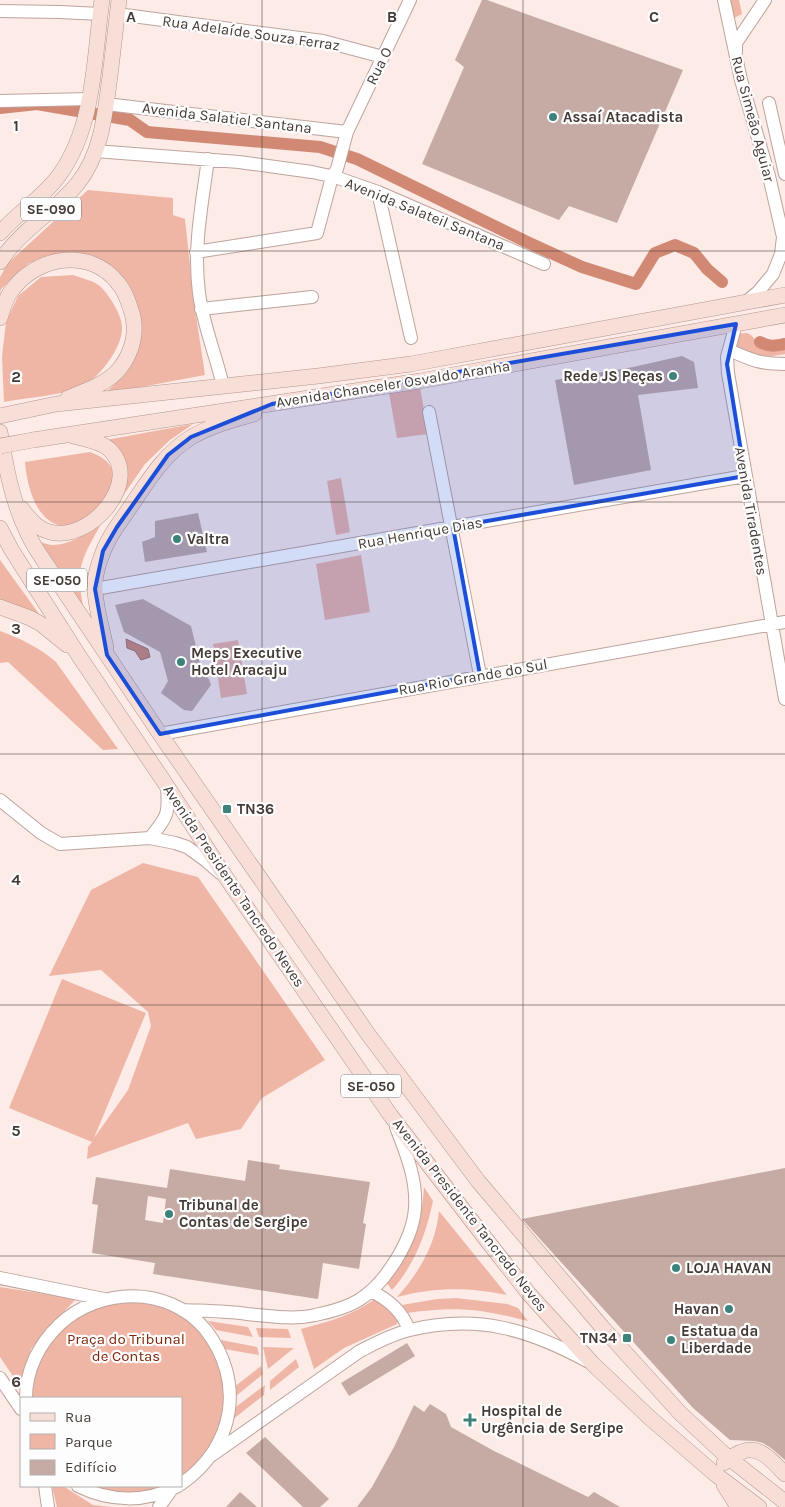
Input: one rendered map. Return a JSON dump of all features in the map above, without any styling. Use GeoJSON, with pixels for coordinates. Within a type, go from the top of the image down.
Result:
{"type":"FeatureCollection","features":[{"type":"Feature","properties":{"kind":"main road","name":"SE-090"},"geometry":{"type":"LineString","coordinates":[[0,233],[6,220],[44,192],[59,175],[73,152],[88,104],[101,7]]}},
{"type":"Feature","properties":{"kind":"main road","name":"SE-090"},"geometry":{"type":"LineString","coordinates":[[0,262],[13,245],[78,182],[88,167],[103,128],[118,7]]}},
{"type":"Feature","properties":{"kind":"main road"},"geometry":{"type":"LineString","coordinates":[[0,318],[11,290],[21,280],[34,269],[61,260],[84,262],[101,269],[118,282],[126,295],[134,317],[134,332],[130,350],[120,369],[106,380],[56,404]]}},
{"type":"Feature","properties":{"kind":"main road","name":"Avenida Chanceler Osvaldo Aranha"},"geometry":{"type":"LineString","coordinates":[[0,416],[56,404],[318,376],[411,364],[785,295]]}},
{"type":"Feature","properties":{"kind":"main road","name":"Avenida Chanceler Osvaldo Aranha"},"geometry":{"type":"LineString","coordinates":[[0,446],[64,434],[422,381],[785,315]]}},
{"type":"Feature","properties":{"kind":"main road"},"geometry":{"type":"LineString","coordinates":[[107,655],[94,589],[103,550],[116,527],[168,455],[191,437],[218,425],[258,412],[272,404]]}},
{"type":"Feature","properties":{"kind":"main road","name":"SE-050"},"geometry":{"type":"LineString","coordinates":[[0,432],[14,501],[28,536],[107,655]]}},
{"type":"Feature","properties":{"kind":"main road"},"geometry":{"type":"LineString","coordinates":[[14,501],[41,529],[51,533],[64,534],[79,529],[95,521],[107,509],[115,496],[120,482],[120,471],[115,459],[108,449],[97,443],[64,434]]}},
{"type":"Feature","properties":{"kind":"main road","name":"SE-050"},"geometry":{"type":"LineString","coordinates":[[0,528],[11,549],[79,656]]}},
{"type":"Feature","properties":{"kind":"main road"},"geometry":{"type":"LineString","coordinates":[[0,607],[42,624],[79,656]]}},
{"type":"Feature","properties":{"kind":"main road","name":"Avenida Presidente Tancredo Neves"},"geometry":{"type":"LineString","coordinates":[[107,655],[368,1034],[478,1181],[602,1327],[680,1413],[729,1458],[785,1502]]}},
{"type":"Feature","properties":{"kind":"main road","name":"Avenida Presidente Tancredo Neves"},"geometry":{"type":"LineString","coordinates":[[79,656],[227,879],[391,1116],[529,1294],[593,1364],[650,1418],[717,1475],[759,1507]]}},
{"type":"Feature","properties":{"kind":"main road"},"geometry":{"type":"LineString","coordinates":[[738,1507],[717,1475],[729,1458],[747,1450],[755,1449],[765,1454],[785,1474]]}},
{"type":"Feature","properties":{"kind":"street","name":"Rua O"},"geometry":{"type":"LineString","coordinates":[[196,252],[318,233],[345,138],[410,0]]}},
{"type":"Feature","properties":{"kind":"street","name":"Rua Simeão Aguiar"},"geometry":{"type":"LineString","coordinates":[[724,0],[737,64],[769,176],[784,238]]}},
{"type":"Feature","properties":{"kind":"street"},"geometry":{"type":"LineString","coordinates":[[737,64],[736,43],[765,0]]}},
{"type":"Feature","properties":{"kind":"street"},"geometry":{"type":"LineString","coordinates":[[0,12],[60,12],[101,7]]}},
{"type":"Feature","properties":{"kind":"street","name":"Rua Adelaíde Souza Ferraz"},"geometry":{"type":"LineString","coordinates":[[118,7],[323,41],[383,57]]}},
{"type":"Feature","properties":{"kind":"street"},"geometry":{"type":"LineString","coordinates":[[0,101],[88,104]]}},
{"type":"Feature","properties":{"kind":"street"},"geometry":{"type":"LineString","coordinates":[[770,103],[785,174]]}},
{"type":"Feature","properties":{"kind":"street","name":"Avenida Salatiel Santana"},"geometry":{"type":"LineString","coordinates":[[106,107],[345,138]]}},
{"type":"Feature","properties":{"kind":"street","name":"Avenida Salateil Santana"},"geometry":{"type":"LineString","coordinates":[[95,151],[208,159],[334,173],[544,264]]}},
{"type":"Feature","properties":{"kind":"street"},"geometry":{"type":"LineString","coordinates":[[208,159],[196,252],[196,271],[202,308],[223,386]]}},
{"type":"Feature","properties":{"kind":"street"},"geometry":{"type":"LineString","coordinates":[[378,192],[411,338]]}},
{"type":"Feature","properties":{"kind":"street"},"geometry":{"type":"LineString","coordinates":[[744,303],[758,292],[773,274],[781,254],[784,238]]}},
{"type":"Feature","properties":{"kind":"street"},"geometry":{"type":"LineString","coordinates":[[202,308],[312,297]]}},
{"type":"Feature","properties":{"kind":"street","name":"Avenida Tiradentes"},"geometry":{"type":"LineString","coordinates":[[736,324],[728,350],[728,373],[785,699]]}},
{"type":"Feature","properties":{"kind":"street"},"geometry":{"type":"LineString","coordinates":[[728,350],[752,361],[785,364]]}},
{"type":"Feature","properties":{"kind":"street"},"geometry":{"type":"LineString","coordinates":[[429,412],[453,527],[480,676]]}},
{"type":"Feature","properties":{"kind":"street","name":"Rua Henrique Dias"},"geometry":{"type":"LineString","coordinates":[[94,589],[745,476]]}},
{"type":"Feature","properties":{"kind":"street","name":"Rua Rio Grande do Sul"},"geometry":{"type":"LineString","coordinates":[[160,734],[785,622]]}},
{"type":"Feature","properties":{"kind":"street"},"geometry":{"type":"LineString","coordinates":[[150,838],[169,810],[167,786]]}},
{"type":"Feature","properties":{"kind":"street"},"geometry":{"type":"LineString","coordinates":[[0,800],[41,833],[60,844],[150,838],[175,843],[187,847],[227,879]]}},
{"type":"Feature","properties":{"kind":"street"},"geometry":{"type":"LineString","coordinates":[[181,1310],[289,1318],[340,1309],[358,1301],[371,1291],[382,1280],[404,1244],[412,1226],[415,1208],[414,1183],[409,1161],[391,1116]]}},
{"type":"Feature","properties":{"kind":"street"},"geometry":{"type":"LineString","coordinates":[[0,1278],[104,1299]]}},
{"type":"Feature","properties":{"kind":"street"},"geometry":{"type":"LineString","coordinates":[[371,1291],[390,1302],[405,1319],[409,1330]]}},
{"type":"Feature","properties":{"kind":"street"},"geometry":{"type":"LineString","coordinates":[[26,1397],[33,1362],[48,1335],[70,1314],[104,1299],[123,1296],[153,1299],[181,1310],[205,1329],[223,1358],[230,1382],[230,1405],[224,1433],[212,1455]]}},
{"type":"Feature","properties":{"kind":"street"},"geometry":{"type":"LineString","coordinates":[[182,1483],[193,1476],[212,1455],[360,1350],[409,1330],[449,1324],[486,1324],[530,1334],[556,1344],[593,1364]]}},
{"type":"Feature","properties":{"kind":"street"},"geometry":{"type":"LineString","coordinates":[[0,1378],[20,1408]]}},
{"type":"Feature","properties":{"kind":"street"},"geometry":{"type":"LineString","coordinates":[[46,1487],[48,1507]]}},
{"type":"Feature","properties":{"kind":"street"},"geometry":{"type":"LineString","coordinates":[[80,1487],[95,1494],[118,1499],[138,1499],[157,1495],[175,1487]]}},
{"type":"Feature","properties":{"kind":"street"},"geometry":{"type":"LineString","coordinates":[[159,1507],[176,1487]]}},
{"type":"Feature","properties":{"kind":"highlighted area"},"geometry":{"type":"Polygon","coordinates":[[[736,324],[727,364],[745,476],[453,527],[480,675],[160,734],[107,655],[95,589],[103,551],[117,527],[168,455],[191,437],[272,404],[736,324]]]}},
{"type":"Feature","properties":{"kind":"green space"},"geometry":{"type":"Polygon","coordinates":[[[728,0],[739,0],[742,14],[732,19],[728,0]]]}},
{"type":"Feature","properties":{"kind":"green space"},"geometry":{"type":"Polygon","coordinates":[[[88,190],[173,198],[173,215],[185,219],[194,302],[205,375],[104,394],[130,367],[138,351],[140,341],[138,320],[122,283],[51,257],[29,263],[1,289],[0,293],[0,277],[8,263],[88,190]]]}},
{"type":"Feature","properties":{"kind":"green space"},"geometry":{"type":"Polygon","coordinates":[[[73,275],[92,281],[101,287],[115,306],[122,327],[115,352],[103,369],[83,386],[56,394],[4,402],[2,356],[6,322],[18,296],[41,277],[73,275]]]}},
{"type":"Feature","properties":{"kind":"green space"},"geometry":{"type":"Polygon","coordinates":[[[747,333],[766,348],[777,350],[785,348],[785,354],[767,357],[738,356],[730,337],[735,334],[747,333]]]}},
{"type":"Feature","properties":{"kind":"green space"},"geometry":{"type":"Polygon","coordinates":[[[420,387],[428,434],[397,438],[389,393],[420,387]]]}},
{"type":"Feature","properties":{"kind":"green space"},"geometry":{"type":"Polygon","coordinates":[[[193,424],[170,440],[145,464],[118,503],[123,483],[106,440],[193,424]]]}},
{"type":"Feature","properties":{"kind":"green space"},"geometry":{"type":"Polygon","coordinates":[[[90,452],[108,462],[117,481],[89,521],[65,526],[53,523],[45,517],[34,501],[30,491],[25,462],[90,452]]]}},
{"type":"Feature","properties":{"kind":"green space"},"geometry":{"type":"Polygon","coordinates":[[[341,478],[350,532],[336,535],[327,481],[341,478]]]}},
{"type":"Feature","properties":{"kind":"green space"},"geometry":{"type":"Polygon","coordinates":[[[100,526],[87,549],[81,568],[80,588],[85,614],[35,541],[51,545],[63,544],[100,526]]]}},
{"type":"Feature","properties":{"kind":"green space"},"geometry":{"type":"Polygon","coordinates":[[[361,555],[370,612],[325,620],[316,564],[361,555]]]}},
{"type":"Feature","properties":{"kind":"green space"},"geometry":{"type":"Polygon","coordinates":[[[0,560],[42,618],[0,602],[0,560]]]}},
{"type":"Feature","properties":{"kind":"green space"},"geometry":{"type":"Polygon","coordinates":[[[0,631],[30,644],[56,662],[118,749],[103,750],[8,662],[0,663],[0,631]]]}},
{"type":"Feature","properties":{"kind":"green space"},"geometry":{"type":"Polygon","coordinates":[[[238,640],[247,694],[221,698],[213,644],[238,640]]]}},
{"type":"Feature","properties":{"kind":"green space"},"geometry":{"type":"Polygon","coordinates":[[[143,863],[198,877],[325,1060],[262,1098],[241,1129],[196,1139],[188,1123],[87,1159],[88,1147],[92,1142],[9,1108],[62,979],[146,1013],[94,1138],[128,1090],[151,1026],[148,1012],[101,970],[49,976],[91,890],[143,863]]]}},
{"type":"Feature","properties":{"kind":"green space"},"geometry":{"type":"Polygon","coordinates":[[[424,1187],[433,1201],[427,1225],[413,1259],[392,1290],[386,1282],[402,1261],[414,1238],[421,1213],[424,1187]]]}},
{"type":"Feature","properties":{"kind":"green space"},"geometry":{"type":"Polygon","coordinates":[[[439,1211],[507,1295],[452,1289],[425,1291],[397,1297],[425,1257],[434,1235],[439,1211]]]}},
{"type":"Feature","properties":{"kind":"green space"},"geometry":{"type":"Polygon","coordinates":[[[0,1287],[76,1299],[31,1349],[23,1391],[0,1357],[0,1287]]]}},
{"type":"Feature","properties":{"kind":"green space","name":"Praça do Tribunal de Contas"},"geometry":{"type":"Polygon","coordinates":[[[123,1296],[181,1310],[195,1320],[229,1382],[224,1433],[182,1483],[182,1397],[26,1397],[33,1362],[70,1314],[123,1296]]]}},
{"type":"Feature","properties":{"kind":"green space"},"geometry":{"type":"Polygon","coordinates":[[[456,1298],[507,1304],[518,1308],[528,1321],[482,1311],[455,1309],[408,1313],[402,1305],[456,1298]]]}},
{"type":"Feature","properties":{"kind":"green space"},"geometry":{"type":"Polygon","coordinates":[[[375,1299],[384,1301],[398,1318],[397,1324],[344,1348],[314,1369],[301,1329],[349,1314],[375,1299]]]}},
{"type":"Feature","properties":{"kind":"green space"},"geometry":{"type":"Polygon","coordinates":[[[208,1321],[248,1327],[253,1337],[216,1330],[208,1321]]]}},
{"type":"Feature","properties":{"kind":"green space"},"geometry":{"type":"Polygon","coordinates":[[[256,1328],[288,1329],[291,1338],[259,1337],[256,1328]]]}},
{"type":"Feature","properties":{"kind":"green space"},"geometry":{"type":"Polygon","coordinates":[[[221,1340],[257,1347],[259,1355],[224,1349],[221,1340]]]}},
{"type":"Feature","properties":{"kind":"green space"},"geometry":{"type":"Polygon","coordinates":[[[263,1347],[294,1348],[268,1369],[263,1347]]]}},
{"type":"Feature","properties":{"kind":"green space"},"geometry":{"type":"Polygon","coordinates":[[[296,1359],[299,1367],[270,1390],[270,1381],[296,1359]]]}},
{"type":"Feature","properties":{"kind":"green space"},"geometry":{"type":"Polygon","coordinates":[[[261,1366],[263,1374],[236,1396],[234,1387],[261,1366]]]}},
{"type":"Feature","properties":{"kind":"green space"},"geometry":{"type":"Polygon","coordinates":[[[265,1385],[264,1395],[232,1420],[233,1409],[265,1385]]]}},
{"type":"Feature","properties":{"kind":"green space"},"geometry":{"type":"Polygon","coordinates":[[[52,1487],[65,1487],[93,1505],[112,1507],[57,1507],[52,1487]]]}},
{"type":"Feature","properties":{"kind":"green space"},"geometry":{"type":"Polygon","coordinates":[[[83,1487],[175,1487],[138,1499],[83,1487]]]}},
{"type":"Feature","properties":{"kind":"shaded area"},"geometry":{"type":"Polygon","coordinates":[[[126,639],[148,649],[150,657],[141,660],[135,651],[127,648],[126,639]]]}},
{"type":"Feature","properties":{"kind":"building","name":"Assaí Atacadista"},"geometry":{"type":"Polygon","coordinates":[[[482,0],[487,0],[683,70],[617,223],[569,206],[559,220],[422,164],[464,67],[455,60],[482,0]]]}},
{"type":"Feature","properties":{"kind":"building"},"geometry":{"type":"Polygon","coordinates":[[[682,356],[694,362],[698,388],[638,395],[651,470],[574,485],[555,380],[633,367],[682,356]]]}},
{"type":"Feature","properties":{"kind":"building","name":"Valtra"},"geometry":{"type":"Polygon","coordinates":[[[198,513],[207,552],[145,562],[142,542],[155,537],[155,521],[198,513]]]}},
{"type":"Feature","properties":{"kind":"building","name":"Meps Executive Hotel Aracaju"},"geometry":{"type":"Polygon","coordinates":[[[143,599],[191,626],[202,672],[209,679],[211,685],[192,711],[184,710],[161,693],[168,681],[160,652],[124,632],[115,605],[143,599]]]}},
{"type":"Feature","properties":{"kind":"building"},"geometry":{"type":"Polygon","coordinates":[[[248,1160],[280,1165],[279,1169],[370,1182],[363,1223],[366,1224],[359,1269],[323,1263],[318,1299],[153,1274],[155,1263],[92,1253],[98,1205],[92,1204],[96,1177],[167,1188],[170,1169],[245,1181],[248,1160]],[[148,1196],[145,1220],[163,1223],[166,1199],[148,1196]]]}},
{"type":"Feature","properties":{"kind":"building","name":"LOJA HAVAN"},"geometry":{"type":"Polygon","coordinates":[[[785,1168],[785,1460],[763,1443],[730,1440],[693,1408],[522,1219],[785,1168]]]}},
{"type":"Feature","properties":{"kind":"building"},"geometry":{"type":"Polygon","coordinates":[[[407,1343],[415,1356],[349,1396],[341,1383],[407,1343]]]}},
{"type":"Feature","properties":{"kind":"building"},"geometry":{"type":"Polygon","coordinates":[[[430,1404],[446,1414],[451,1427],[494,1451],[588,1497],[594,1492],[620,1507],[357,1507],[372,1487],[414,1405],[424,1412],[430,1404]]]}},
{"type":"Feature","properties":{"kind":"building"},"geometry":{"type":"Polygon","coordinates":[[[265,1437],[329,1499],[320,1507],[303,1507],[246,1453],[265,1437]]]}},
{"type":"Feature","properties":{"kind":"building"},"geometry":{"type":"Polygon","coordinates":[[[240,1492],[257,1507],[226,1507],[240,1492]]]}},
{"type":"Feature","properties":{"kind":"waterway"},"geometry":{"type":"LineString","coordinates":[[0,108],[37,104],[130,120],[147,132],[320,147],[357,159],[582,267],[636,284],[655,253],[675,245],[694,253],[707,269],[722,282]]}},
{"type":"Feature","properties":{"kind":"waterway"},"geometry":{"type":"LineString","coordinates":[[760,342],[772,346],[785,344]]}},
{"type":"Feature","properties":{"kind":"place","name":"Assaí Atacadista"},"geometry":{"type":"Point","coordinates":[553,117]}},
{"type":"Feature","properties":{"kind":"place","name":"Rede JS Peças"},"geometry":{"type":"Point","coordinates":[673,376]}},
{"type":"Feature","properties":{"kind":"place","name":"Valtra"},"geometry":{"type":"Point","coordinates":[177,539]}},
{"type":"Feature","properties":{"kind":"place","name":"Meps Executive Hotel Aracaju"},"geometry":{"type":"Point","coordinates":[181,662]}},
{"type":"Feature","properties":{"kind":"place","name":"TN36"},"geometry":{"type":"Point","coordinates":[227,809]}},
{"type":"Feature","properties":{"kind":"place","name":"Tribunal de Contas de Sergipe"},"geometry":{"type":"Point","coordinates":[169,1214]}},
{"type":"Feature","properties":{"kind":"place","name":"LOJA HAVAN"},"geometry":{"type":"Point","coordinates":[676,1268]}},
{"type":"Feature","properties":{"kind":"place","name":"Havan"},"geometry":{"type":"Point","coordinates":[729,1309]}},
{"type":"Feature","properties":{"kind":"place","name":"TN34"},"geometry":{"type":"Point","coordinates":[627,1338]}},
{"type":"Feature","properties":{"kind":"place","name":"Estatua da Liberdade"},"geometry":{"type":"Point","coordinates":[671,1340]}},
{"type":"Feature","properties":{"kind":"place","name":"Hospital de Urgência de Sergipe"},"geometry":{"type":"Point","coordinates":[470,1420]}}]}
